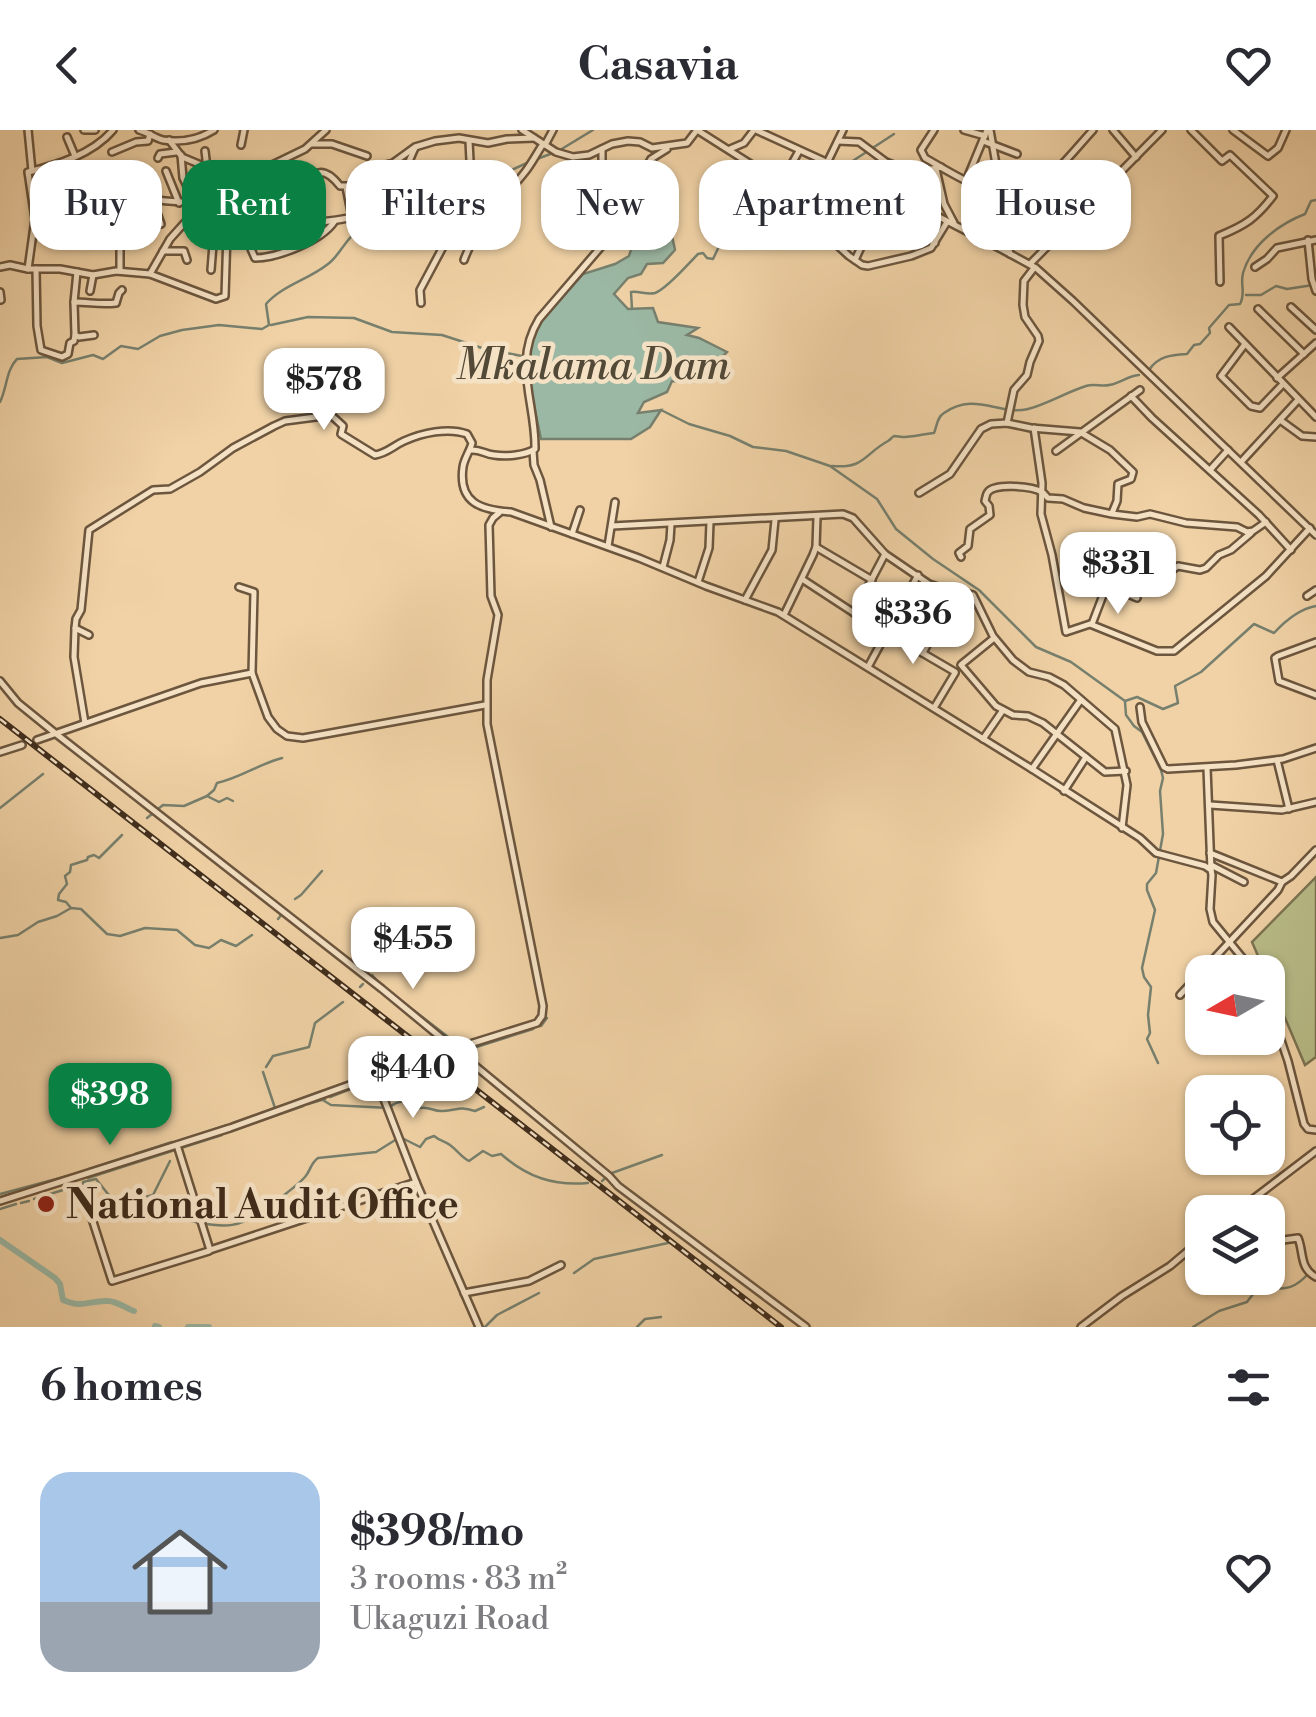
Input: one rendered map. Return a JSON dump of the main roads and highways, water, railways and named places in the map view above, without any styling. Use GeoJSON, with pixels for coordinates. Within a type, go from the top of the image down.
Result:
{"type":"FeatureCollection","features":[{"type":"Feature","properties":{"kind":"water","name":"Mkalama Dam"},"geometry":{"type":"Polygon","coordinates":[[[631,250],[675,250],[663,263],[647,264],[641,274],[628,278],[614,294],[628,309],[653,308],[658,322],[698,328],[687,335],[727,352],[716,363],[706,358],[701,369],[685,370],[692,382],[672,381],[667,392],[644,402],[638,413],[661,410],[650,427],[631,439],[541,439],[531,392],[531,339],[540,322],[583,274],[629,256],[631,250]]]}},
{"type":"Feature","properties":{"kind":"waterway"},"geometry":{"type":"LineString","coordinates":[[560,150],[593,130]]}},
{"type":"Feature","properties":{"kind":"waterway"},"geometry":{"type":"LineString","coordinates":[[854,160],[894,134]]}},
{"type":"Feature","properties":{"kind":"waterway"},"geometry":{"type":"LineString","coordinates":[[537,159],[553,153]]}},
{"type":"Feature","properties":{"kind":"waterway"},"geometry":{"type":"LineString","coordinates":[[521,166],[529,162]]}},
{"type":"Feature","properties":{"kind":"waterway"},"geometry":{"type":"LineString","coordinates":[[1149,370],[1161,359],[1187,354],[1210,333],[1209,328],[1229,305],[1240,304],[1243,273],[1252,253],[1276,230],[1305,214],[1311,201],[1316,200]]}},
{"type":"Feature","properties":{"kind":"waterway"},"geometry":{"type":"LineString","coordinates":[[0,402],[17,359],[47,357],[62,363],[93,355],[103,359],[121,346],[138,349],[160,336],[182,330],[219,325],[262,329],[269,325],[266,304],[328,264],[346,243]]}},
{"type":"Feature","properties":{"kind":"waterway"},"geometry":{"type":"LineString","coordinates":[[632,309],[631,292],[660,291],[698,254],[713,259],[717,250]]}},
{"type":"Feature","properties":{"kind":"waterway"},"geometry":{"type":"LineString","coordinates":[[1246,295],[1261,295],[1276,286],[1287,289],[1313,285]]}},
{"type":"Feature","properties":{"kind":"waterway"},"geometry":{"type":"LineString","coordinates":[[271,325],[308,317],[354,318],[392,332],[442,335],[527,357]]}},
{"type":"Feature","properties":{"kind":"waterway"},"geometry":{"type":"LineString","coordinates":[[832,466],[858,463],[894,436],[934,433],[940,417],[955,407],[977,404],[1028,409],[1086,386],[1109,385],[1139,375]]}},
{"type":"Feature","properties":{"kind":"waterway"},"geometry":{"type":"LineString","coordinates":[[661,410],[753,447],[786,451],[830,466],[877,499],[896,529],[979,590],[1036,647],[1071,662],[1125,701],[1137,697],[1163,709],[1178,703],[1175,686],[1201,672],[1254,624],[1274,633],[1293,616],[1316,606]]}},
{"type":"Feature","properties":{"kind":"waterway"},"geometry":{"type":"LineString","coordinates":[[1125,702],[1126,715],[1142,732],[1163,778],[1163,834],[1156,873],[1147,884],[1155,910],[1142,968],[1151,987],[1147,1039],[1158,1063]]}},
{"type":"Feature","properties":{"kind":"waterway"},"geometry":{"type":"LineString","coordinates":[[207,796],[217,783],[282,758]]}},
{"type":"Feature","properties":{"kind":"waterway"},"geometry":{"type":"LineString","coordinates":[[0,808],[43,774]]}},
{"type":"Feature","properties":{"kind":"waterway"},"geometry":{"type":"LineString","coordinates":[[147,818],[163,805],[184,806],[207,796],[219,802],[227,798],[233,801]]}},
{"type":"Feature","properties":{"kind":"waterway"},"geometry":{"type":"LineString","coordinates":[[71,908],[58,900],[71,865],[94,855],[99,858],[122,835]]}},
{"type":"Feature","properties":{"kind":"waterway"},"geometry":{"type":"LineString","coordinates":[[295,899],[322,871]]}},
{"type":"Feature","properties":{"kind":"waterway"},"geometry":{"type":"LineString","coordinates":[[0,938],[18,935],[71,908],[81,909],[107,934],[120,936],[145,928],[177,930],[195,945],[209,948],[221,940],[236,946],[252,935]]}},
{"type":"Feature","properties":{"kind":"waterway"},"geometry":{"type":"LineString","coordinates":[[278,919],[282,914]]}},
{"type":"Feature","properties":{"kind":"waterway"},"geometry":{"type":"LineString","coordinates":[[372,975],[380,984]]}},
{"type":"Feature","properties":{"kind":"waterway"},"geometry":{"type":"LineString","coordinates":[[360,987],[363,984]]}},
{"type":"Feature","properties":{"kind":"waterway"},"geometry":{"type":"LineString","coordinates":[[386,989],[456,1043]]}},
{"type":"Feature","properties":{"kind":"waterway"},"geometry":{"type":"LineString","coordinates":[[266,1067],[273,1056],[309,1047],[315,1023],[343,1002]]}},
{"type":"Feature","properties":{"kind":"waterway"},"geometry":{"type":"LineString","coordinates":[[541,1026],[547,1018]]}},
{"type":"Feature","properties":{"kind":"waterway"},"geometry":{"type":"LineString","coordinates":[[467,1050],[533,1029]]}},
{"type":"Feature","properties":{"kind":"waterway"},"geometry":{"type":"LineString","coordinates":[[381,1078],[448,1055]]}},
{"type":"Feature","properties":{"kind":"waterway"},"geometry":{"type":"LineString","coordinates":[[328,1089],[415,1059]]}},
{"type":"Feature","properties":{"kind":"waterway"},"geometry":{"type":"LineString","coordinates":[[233,1123],[275,1108],[263,1072]]}},
{"type":"Feature","properties":{"kind":"waterway"},"geometry":{"type":"LineString","coordinates":[[330,1097],[374,1080]]}},
{"type":"Feature","properties":{"kind":"waterway"},"geometry":{"type":"LineString","coordinates":[[279,1107],[322,1091]]}},
{"type":"Feature","properties":{"kind":"waterway"},"geometry":{"type":"LineString","coordinates":[[321,1099],[331,1105],[389,1108],[404,1102],[440,1111],[475,1111],[484,1107]]}},
{"type":"Feature","properties":{"kind":"waterway"},"geometry":{"type":"LineString","coordinates":[[308,1104],[325,1099]]}},
{"type":"Feature","properties":{"kind":"waterway"},"geometry":{"type":"LineString","coordinates":[[226,1133],[303,1106]]}},
{"type":"Feature","properties":{"kind":"waterway"},"geometry":{"type":"LineString","coordinates":[[178,1141],[227,1125]]}},
{"type":"Feature","properties":{"kind":"waterway"},"geometry":{"type":"LineString","coordinates":[[181,1148],[222,1135]]}},
{"type":"Feature","properties":{"kind":"waterway"},"geometry":{"type":"LineString","coordinates":[[83,1182],[96,1179],[122,1205],[131,1200],[161,1215],[231,1225],[251,1219],[275,1202],[302,1180],[318,1158],[376,1152],[400,1137],[420,1147],[434,1136],[469,1161],[483,1151],[492,1156],[501,1154],[541,1178],[588,1183]]}},
{"type":"Feature","properties":{"kind":"waterway"},"geometry":{"type":"LineString","coordinates":[[135,1154],[172,1142]]}},
{"type":"Feature","properties":{"kind":"waterway"},"geometry":{"type":"LineString","coordinates":[[88,1178],[175,1150]]}},
{"type":"Feature","properties":{"kind":"waterway"},"geometry":{"type":"LineString","coordinates":[[602,1181],[612,1173],[662,1155]]}},
{"type":"Feature","properties":{"kind":"waterway"},"geometry":{"type":"LineString","coordinates":[[89,1169],[129,1156]]}},
{"type":"Feature","properties":{"kind":"waterway"},"geometry":{"type":"LineString","coordinates":[[134,1200],[153,1195],[170,1161]]}},
{"type":"Feature","properties":{"kind":"waterway"},"geometry":{"type":"LineString","coordinates":[[81,1172],[85,1171]]}},
{"type":"Feature","properties":{"kind":"waterway"},"geometry":{"type":"LineString","coordinates":[[0,1194],[75,1174]]}},
{"type":"Feature","properties":{"kind":"waterway"},"geometry":{"type":"LineString","coordinates":[[83,1183],[88,1199]]}},
{"type":"Feature","properties":{"kind":"waterway"},"geometry":{"type":"LineString","coordinates":[[67,1188],[78,1185],[80,1193]]}},
{"type":"Feature","properties":{"kind":"waterway"},"geometry":{"type":"LineString","coordinates":[[34,1199],[63,1190]]}},
{"type":"Feature","properties":{"kind":"waterway"},"geometry":{"type":"LineString","coordinates":[[81,1196],[85,1210]]}},
{"type":"Feature","properties":{"kind":"waterway"},"geometry":{"type":"LineString","coordinates":[[21,1203],[29,1201]]}},
{"type":"Feature","properties":{"kind":"waterway"},"geometry":{"type":"LineString","coordinates":[[0,1209],[16,1204]]}},
{"type":"Feature","properties":{"kind":"waterway"},"geometry":{"type":"LineString","coordinates":[[0,1240],[55,1278],[63,1300],[81,1304],[111,1301],[134,1311]]}},
{"type":"Feature","properties":{"kind":"waterway"},"geometry":{"type":"LineString","coordinates":[[574,1273],[594,1259],[668,1243]]}},
{"type":"Feature","properties":{"kind":"waterway"},"geometry":{"type":"LineString","coordinates":[[1193,1327],[1219,1311],[1247,1302],[1256,1290],[1289,1287],[1308,1274]]}},
{"type":"Feature","properties":{"kind":"waterway"},"geometry":{"type":"LineString","coordinates":[[485,1327],[497,1315],[539,1293]]}},
{"type":"Feature","properties":{"kind":"waterway"},"geometry":{"type":"LineString","coordinates":[[637,1327],[645,1319],[661,1317]]}},
{"type":"Feature","properties":{"kind":"waterway"},"geometry":{"type":"LineString","coordinates":[[155,1326],[159,1327]]}},
{"type":"Feature","properties":{"kind":"waterway"},"geometry":{"type":"LineString","coordinates":[[188,1327],[209,1327]]}},
{"type":"Feature","properties":{"kind":"railway"},"geometry":{"type":"LineString","coordinates":[[0,719],[781,1327]]}},
{"type":"Feature","properties":{"kind":"place","name":"National Audit Office"},"geometry":{"type":"Point","coordinates":[46,1204]}}]}
